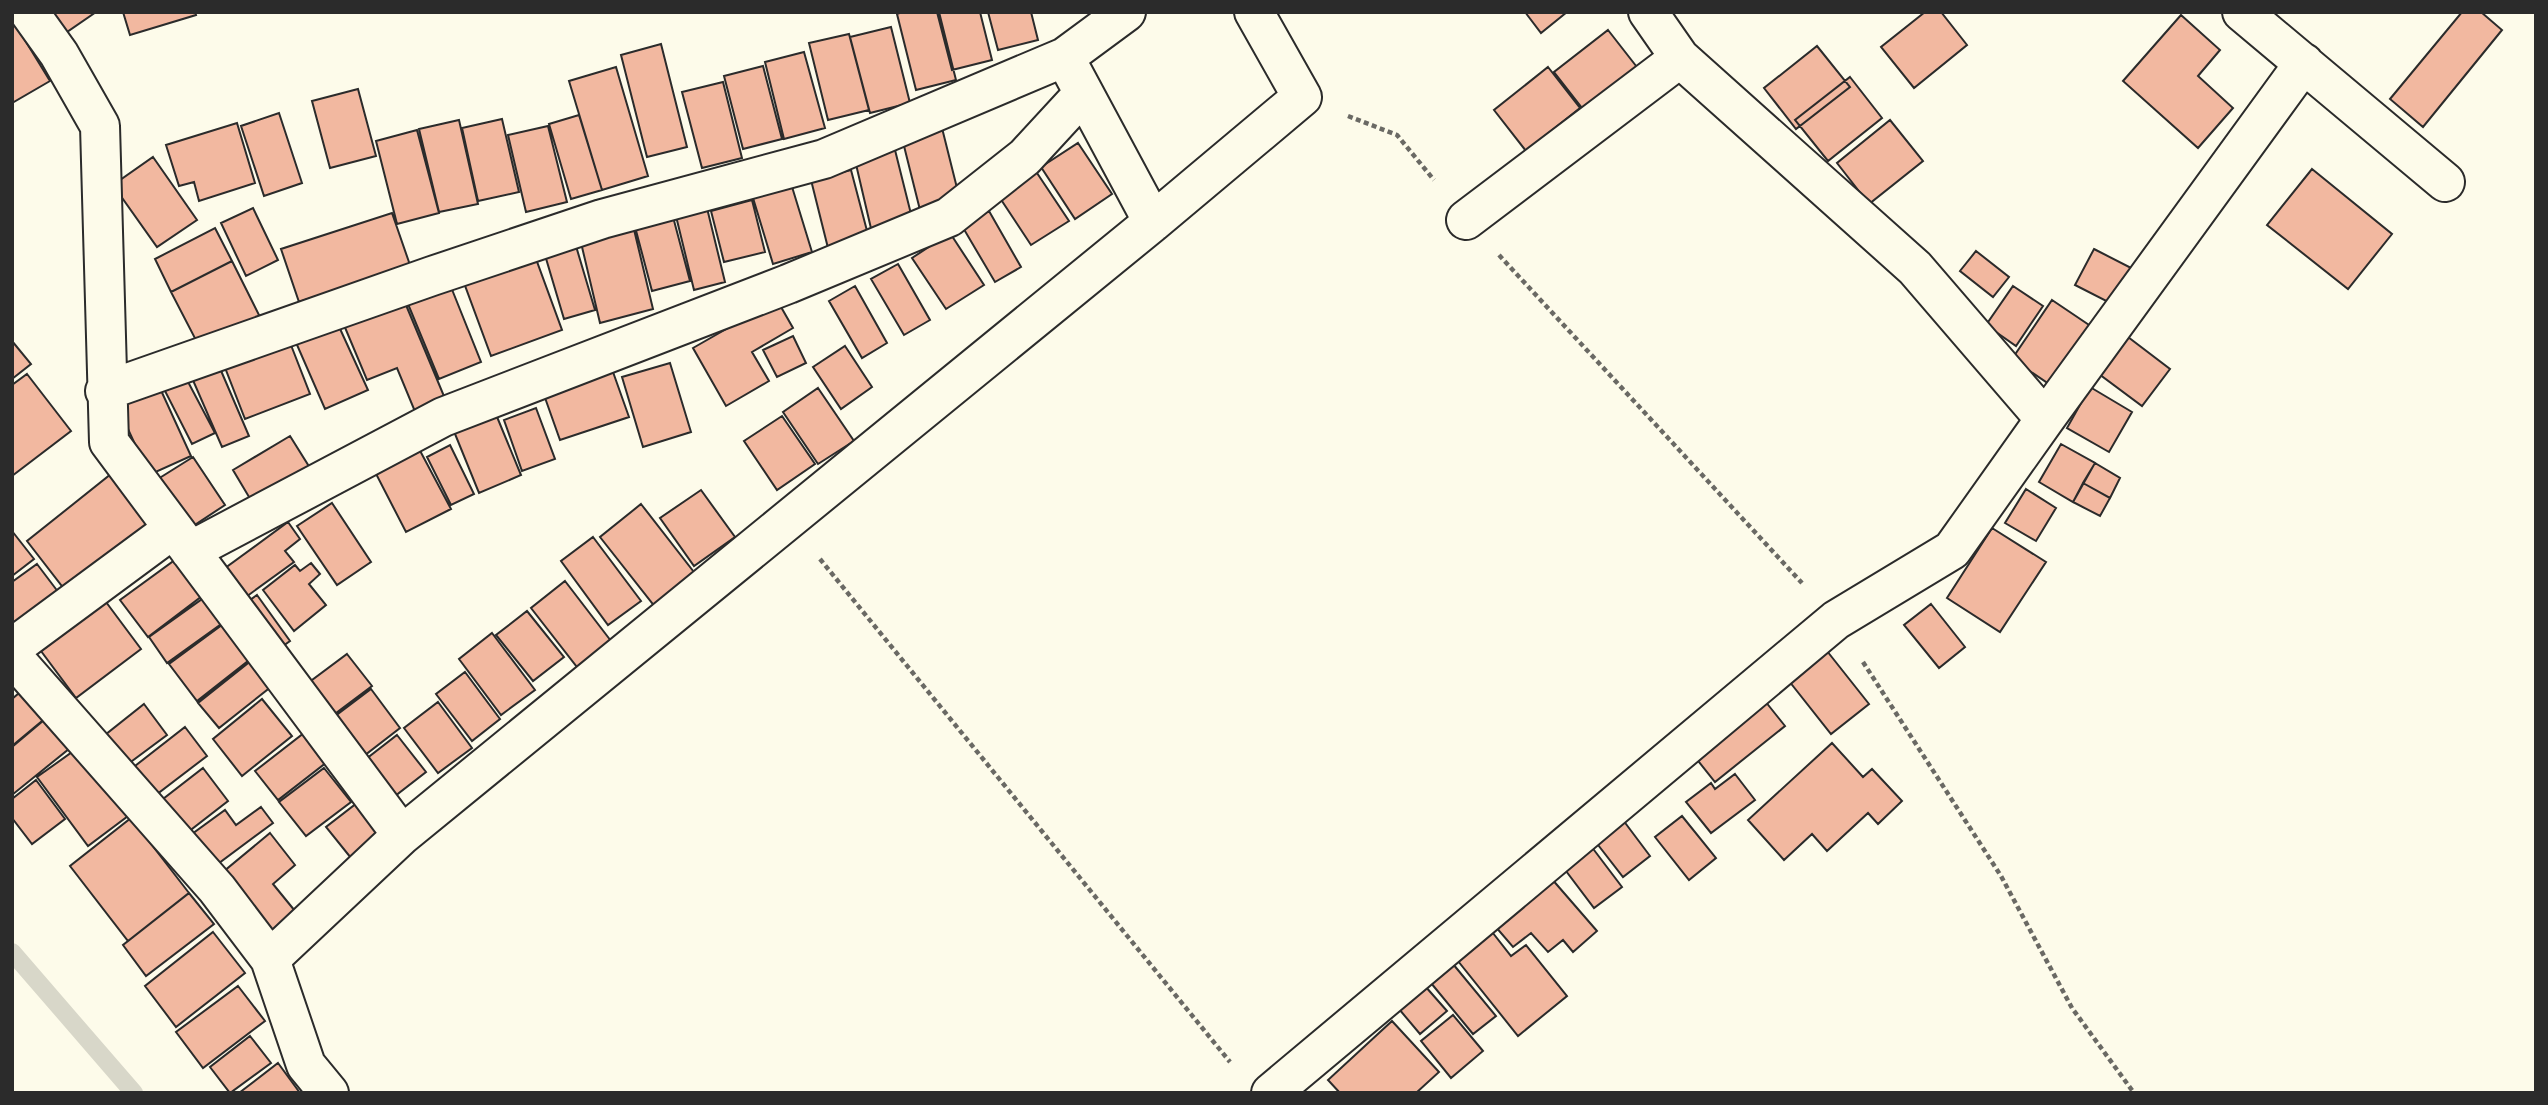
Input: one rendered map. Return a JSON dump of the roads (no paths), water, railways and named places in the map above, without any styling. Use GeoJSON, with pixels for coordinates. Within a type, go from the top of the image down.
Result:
{"type":"FeatureCollection","features":[{"type":"Feature","properties":{"kind":"street"},"geometry":{"type":"LineString","coordinates":[[29,12],[59,54],[100,126],[108,442],[402,835]]}},
{"type":"Feature","properties":{"kind":"street"},"geometry":{"type":"LineString","coordinates":[[106,391],[419,280],[602,219],[824,159],[1065,57],[1126,12]]}},
{"type":"Feature","properties":{"kind":"street"},"geometry":{"type":"LineString","coordinates":[[270,959],[402,835],[1153,222],[1302,97],[1254,12]]}},
{"type":"Feature","properties":{"kind":"street"},"geometry":{"type":"LineString","coordinates":[[1648,12],[1681,58],[1915,268],[2045,419]]}},
{"type":"Feature","properties":{"kind":"street"},"geometry":{"type":"LineString","coordinates":[[2242,12],[2445,181]]}},
{"type":"Feature","properties":{"kind":"street"},"geometry":{"type":"LineString","coordinates":[[1065,57],[1153,222]]}},
{"type":"Feature","properties":{"kind":"street"},"geometry":{"type":"LineString","coordinates":[[1466,219],[1681,58]]}},
{"type":"Feature","properties":{"kind":"street"},"geometry":{"type":"LineString","coordinates":[[1271,1093],[1836,620],[1952,550],[2304,63]]}},
{"type":"Feature","properties":{"kind":"street"},"geometry":{"type":"LineString","coordinates":[[12,648],[181,540],[443,417],[788,284],[948,217],[1026,157],[1083,94]]}},
{"type":"Feature","properties":{"kind":"street"},"geometry":{"type":"LineString","coordinates":[[12,656],[218,889],[270,959],[306,1065],[329,1093]]}},
{"type":"Feature","properties":{"kind":"waterway"},"geometry":{"type":"LineString","coordinates":[[12,952],[134,1093]]}}]}
